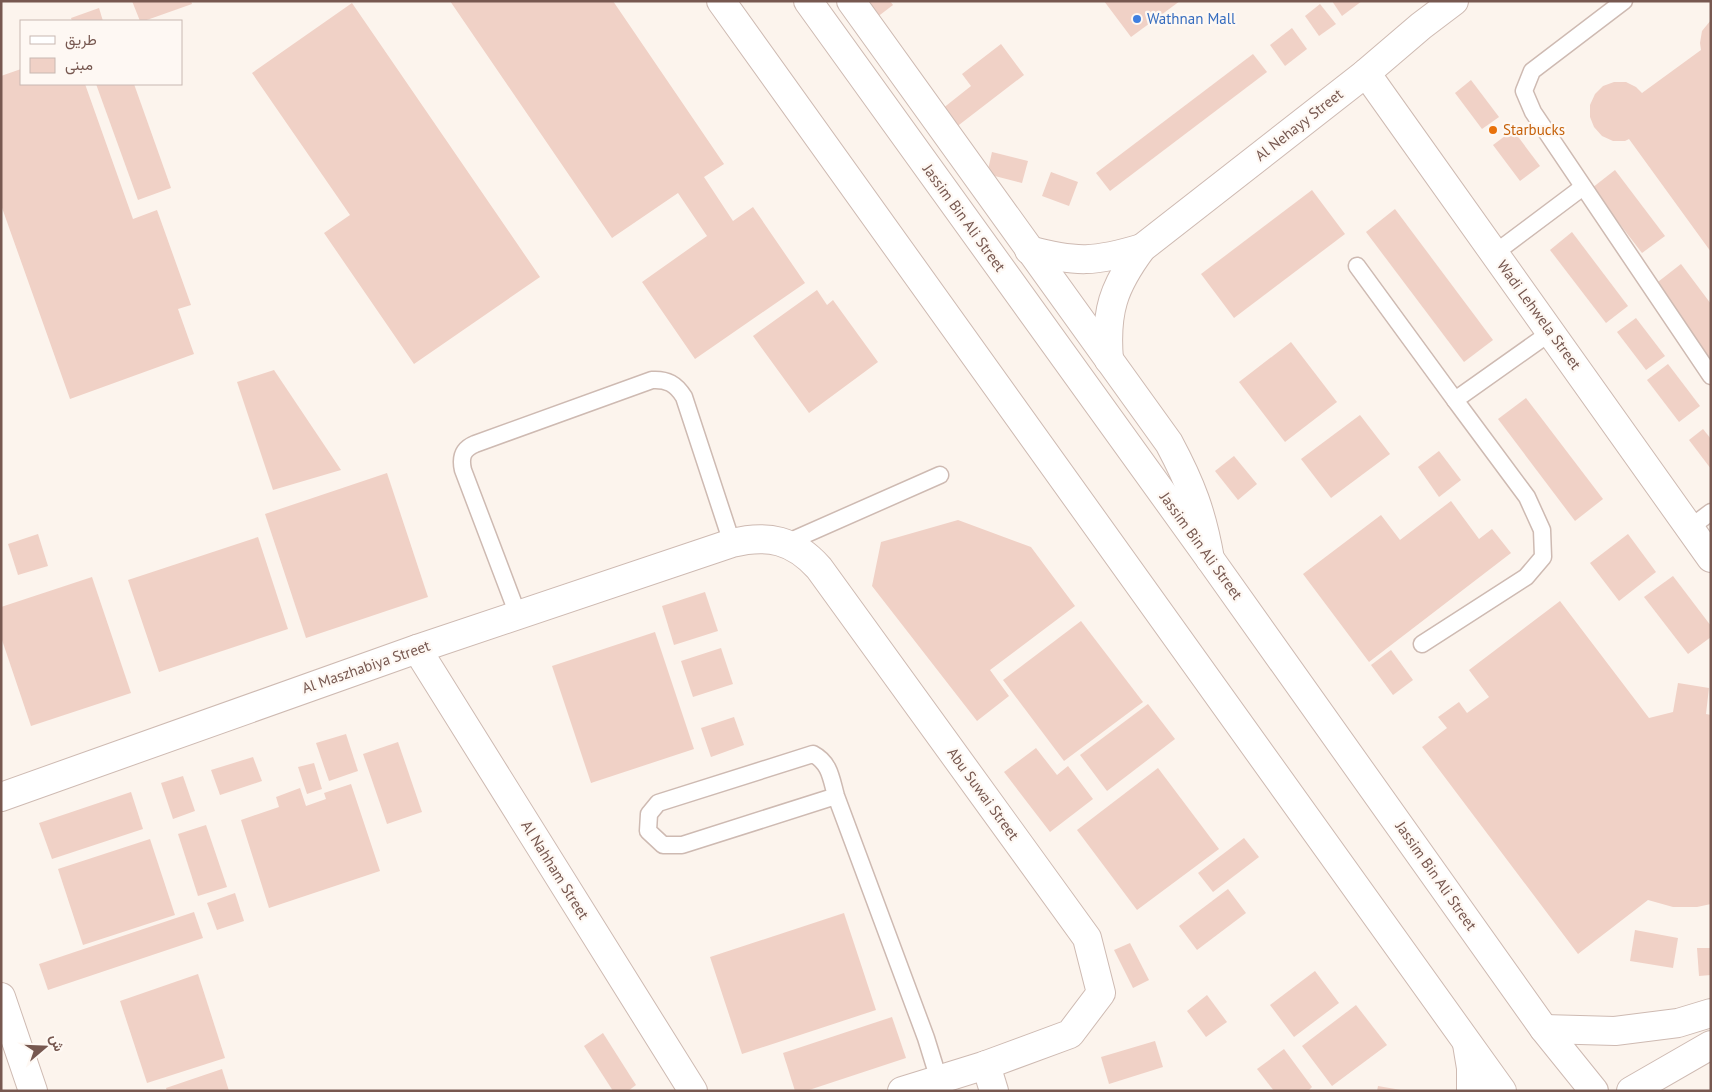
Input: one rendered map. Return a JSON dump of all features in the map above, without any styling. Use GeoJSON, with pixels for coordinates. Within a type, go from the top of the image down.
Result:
{"type":"FeatureCollection","features":[{"type":"Feature","properties":{"kind":"street"},"geometry":{"type":"LineString","coordinates":[[721,1],[1502,1091]]}},
{"type":"Feature","properties":{"kind":"street","name":"Jassim Bin Ali Street"},"geometry":{"type":"LineString","coordinates":[[808,1],[1210,559],[1544,1029],[1594,1091]]}},
{"type":"Feature","properties":{"kind":"street"},"geometry":{"type":"LineString","coordinates":[[851,1],[1169,443],[1183,468],[1194,495],[1203,522],[1210,559]]}},
{"type":"Feature","properties":{"kind":"street","name":"Al Nehayy Street"},"geometry":{"type":"LineString","coordinates":[[1109,360],[1107,336],[1110,312],[1116,289],[1127,268],[1142,248],[1366,73],[1421,26],[1454,1]]}},
{"type":"Feature","properties":{"kind":"street","name":"Wadi Lehwela Street"},"geometry":{"type":"LineString","coordinates":[[1366,73],[1552,332],[1701,520],[1711,558]]}},
{"type":"Feature","properties":{"kind":"street","name":"Al Nehayy Street"},"geometry":{"type":"LineString","coordinates":[[1030,250],[1057,258],[1086,260],[1115,256],[1142,248]]}},
{"type":"Feature","properties":{"kind":"street","name":"Abu Suwai Street"},"geometry":{"type":"LineString","coordinates":[[732,543],[750,538],[768,538],[786,543],[810,558],[819,568],[1087,938],[1102,993],[1070,1034],[986,1065],[902,1091]]}},
{"type":"Feature","properties":{"kind":"street","name":"Al Maszhabiya Street"},"geometry":{"type":"LineString","coordinates":[[1,797],[417,649],[732,543]]}},
{"type":"Feature","properties":{"kind":"street","name":"Al Nahham Street"},"geometry":{"type":"LineString","coordinates":[[417,649],[693,1091]]}},
{"type":"Feature","properties":{"kind":"street"},"geometry":{"type":"LineString","coordinates":[[1,997],[33,1091]]}},
{"type":"Feature","properties":{"kind":"street"},"geometry":{"type":"LineString","coordinates":[[1544,1029],[1615,1031],[1678,1023],[1711,1013]]}},
{"type":"Feature","properties":{"kind":"street"},"geometry":{"type":"LineString","coordinates":[[1466,1040],[1471,1068],[1471,1091]]}},
{"type":"Feature","properties":{"kind":"street"},"geometry":{"type":"LineString","coordinates":[[1632,1091],[1711,1045]]}},
{"type":"Feature","properties":{"kind":"street"},"geometry":{"type":"LineString","coordinates":[[986,1065],[994,1091]]}},
{"type":"Feature","properties":{"kind":"lane"},"geometry":{"type":"LineString","coordinates":[[1624,1],[1532,71],[1524,91],[1533,112],[1711,376]]}},
{"type":"Feature","properties":{"kind":"lane"},"geometry":{"type":"LineString","coordinates":[[1495,253],[1583,187]]}},
{"type":"Feature","properties":{"kind":"lane"},"geometry":{"type":"LineString","coordinates":[[1357,266],[1527,496],[1542,530],[1543,557],[1526,577],[1422,644]]}},
{"type":"Feature","properties":{"kind":"lane"},"geometry":{"type":"LineString","coordinates":[[1455,400],[1552,332]]}},
{"type":"Feature","properties":{"kind":"lane"},"geometry":{"type":"LineString","coordinates":[[518,615],[463,470],[461,462],[463,454],[468,447],[475,444],[652,380],[662,379],[672,382],[684,397],[732,543]]}},
{"type":"Feature","properties":{"kind":"lane"},"geometry":{"type":"LineString","coordinates":[[786,543],[940,475]]}},
{"type":"Feature","properties":{"kind":"lane"},"geometry":{"type":"LineString","coordinates":[[836,796],[682,845],[663,845],[648,831],[649,814],[658,803],[813,754],[823,759],[926,1038],[939,1080]]}},
{"type":"Feature","properties":{"kind":"building"},"geometry":{"type":"Polygon","coordinates":[[[132,1],[191,1],[192,4],[147,20],[140,20],[132,1]]]}},
{"type":"Feature","properties":{"kind":"building"},"geometry":{"type":"Polygon","coordinates":[[[450,1],[613,1],[724,164],[704,177],[733,221],[753,207],[805,283],[695,359],[642,282],[707,236],[678,193],[612,238],[450,1]]]}},
{"type":"Feature","properties":{"kind":"building"},"geometry":{"type":"Polygon","coordinates":[[[858,1],[890,1],[893,5],[872,21],[858,1]]]}},
{"type":"Feature","properties":{"kind":"building","name":"Wathnan Mall"},"geometry":{"type":"Polygon","coordinates":[[[1104,1],[1180,1],[1131,37],[1104,1]]]}},
{"type":"Feature","properties":{"kind":"building"},"geometry":{"type":"Polygon","coordinates":[[[1332,1],[1362,1],[1342,16],[1332,1]]]}},
{"type":"Feature","properties":{"kind":"building"},"geometry":{"type":"Polygon","coordinates":[[[352,3],[540,277],[414,364],[324,233],[350,215],[252,73],[352,3]]]}},
{"type":"Feature","properties":{"kind":"building"},"geometry":{"type":"Polygon","coordinates":[[[1320,4],[1336,24],[1319,36],[1305,16],[1320,4]]]}},
{"type":"Feature","properties":{"kind":"building"},"geometry":{"type":"Polygon","coordinates":[[[99,8],[103,20],[72,20],[71,18],[99,8]]]}},
{"type":"Feature","properties":{"kind":"building"},"geometry":{"type":"Polygon","coordinates":[[[1711,20],[1711,252],[1629,139],[1613,141],[1602,136],[1594,127],[1590,117],[1590,105],[1595,94],[1603,86],[1614,82],[1626,82],[1636,87],[1642,93],[1701,50],[1702,31],[1711,20]]]}},
{"type":"Feature","properties":{"kind":"building"},"geometry":{"type":"Polygon","coordinates":[[[1292,28],[1307,49],[1285,66],[1270,45],[1292,28]]]}},
{"type":"Feature","properties":{"kind":"building"},"geometry":{"type":"Polygon","coordinates":[[[1001,44],[1024,75],[955,128],[942,109],[971,86],[962,74],[1001,44]]]}},
{"type":"Feature","properties":{"kind":"building"},"geometry":{"type":"Polygon","coordinates":[[[1253,54],[1267,72],[1110,191],[1096,173],[1253,54]]]}},
{"type":"Feature","properties":{"kind":"building"},"geometry":{"type":"Polygon","coordinates":[[[20,69],[20,85],[85,85],[133,219],[157,210],[191,305],[178,309],[194,354],[70,399],[1,205],[1,76],[20,69]]]}},
{"type":"Feature","properties":{"kind":"building"},"geometry":{"type":"Polygon","coordinates":[[[1471,80],[1499,117],[1482,129],[1455,93],[1471,80]]]}},
{"type":"Feature","properties":{"kind":"building"},"geometry":{"type":"Polygon","coordinates":[[[96,85],[134,85],[171,188],[138,200],[96,85]]]}},
{"type":"Feature","properties":{"kind":"building"},"geometry":{"type":"Polygon","coordinates":[[[1513,130],[1540,166],[1520,181],[1493,145],[1513,130]]]}},
{"type":"Feature","properties":{"kind":"building"},"geometry":{"type":"Polygon","coordinates":[[[992,152],[1028,161],[1022,183],[987,174],[992,152]]]}},
{"type":"Feature","properties":{"kind":"building"},"geometry":{"type":"Polygon","coordinates":[[[1615,170],[1665,236],[1642,253],[1592,188],[1615,170]]]}},
{"type":"Feature","properties":{"kind":"building"},"geometry":{"type":"Polygon","coordinates":[[[1051,172],[1078,182],[1069,206],[1042,196],[1051,172]]]}},
{"type":"Feature","properties":{"kind":"building"},"geometry":{"type":"Polygon","coordinates":[[[1312,190],[1345,234],[1234,318],[1201,274],[1312,190]]]}},
{"type":"Feature","properties":{"kind":"building"},"geometry":{"type":"Polygon","coordinates":[[[1395,209],[1493,340],[1464,362],[1366,232],[1395,209]]]}},
{"type":"Feature","properties":{"kind":"building"},"geometry":{"type":"Polygon","coordinates":[[[1572,232],[1628,306],[1606,323],[1550,250],[1572,232]]]}},
{"type":"Feature","properties":{"kind":"building"},"geometry":{"type":"Polygon","coordinates":[[[1681,264],[1711,304],[1711,360],[1654,285],[1681,264]]]}},
{"type":"Feature","properties":{"kind":"building"},"geometry":{"type":"Polygon","coordinates":[[[817,290],[827,305],[833,300],[878,362],[809,413],[753,336],[817,290]]]}},
{"type":"Feature","properties":{"kind":"building"},"geometry":{"type":"Polygon","coordinates":[[[1636,318],[1665,356],[1646,370],[1617,332],[1636,318]]]}},
{"type":"Feature","properties":{"kind":"building"},"geometry":{"type":"Polygon","coordinates":[[[1291,342],[1337,402],[1285,442],[1239,382],[1291,342]]]}},
{"type":"Feature","properties":{"kind":"building"},"geometry":{"type":"Polygon","coordinates":[[[1668,364],[1700,406],[1679,422],[1647,380],[1668,364]]]}},
{"type":"Feature","properties":{"kind":"building"},"geometry":{"type":"Polygon","coordinates":[[[274,370],[341,470],[273,490],[237,382],[274,370]]]}},
{"type":"Feature","properties":{"kind":"building"},"geometry":{"type":"Polygon","coordinates":[[[1526,398],[1603,499],[1575,521],[1498,419],[1526,398]]]}},
{"type":"Feature","properties":{"kind":"building"},"geometry":{"type":"Polygon","coordinates":[[[1360,415],[1390,454],[1331,498],[1301,459],[1360,415]]]}},
{"type":"Feature","properties":{"kind":"building"},"geometry":{"type":"Polygon","coordinates":[[[1703,429],[1711,439],[1711,469],[1689,440],[1703,429]]]}},
{"type":"Feature","properties":{"kind":"building"},"geometry":{"type":"Polygon","coordinates":[[[1439,451],[1461,480],[1439,497],[1418,467],[1439,451]]]}},
{"type":"Feature","properties":{"kind":"building"},"geometry":{"type":"Polygon","coordinates":[[[1234,456],[1257,484],[1238,500],[1215,471],[1234,456]]]}},
{"type":"Feature","properties":{"kind":"building"},"geometry":{"type":"Polygon","coordinates":[[[387,473],[428,597],[306,638],[265,514],[387,473]]]}},
{"type":"Feature","properties":{"kind":"building"},"geometry":{"type":"Polygon","coordinates":[[[1451,501],[1479,539],[1492,529],[1511,553],[1369,662],[1303,574],[1381,515],[1400,540],[1451,501]]]}},
{"type":"Feature","properties":{"kind":"building"},"geometry":{"type":"Polygon","coordinates":[[[958,520],[1031,547],[1075,606],[990,670],[1009,696],[977,721],[872,586],[881,542],[958,520]]]}},
{"type":"Feature","properties":{"kind":"building"},"geometry":{"type":"Polygon","coordinates":[[[38,534],[48,566],[18,575],[8,544],[38,534]]]}},
{"type":"Feature","properties":{"kind":"building"},"geometry":{"type":"Polygon","coordinates":[[[1628,534],[1656,572],[1619,601],[1590,563],[1628,534]]]}},
{"type":"Feature","properties":{"kind":"building"},"geometry":{"type":"Polygon","coordinates":[[[258,537],[288,629],[159,672],[128,580],[258,537]]]}},
{"type":"Feature","properties":{"kind":"building"},"geometry":{"type":"Polygon","coordinates":[[[1673,576],[1711,626],[1711,637],[1688,654],[1644,597],[1673,576]]]}},
{"type":"Feature","properties":{"kind":"building"},"geometry":{"type":"Polygon","coordinates":[[[92,577],[131,693],[31,726],[1,637],[1,607],[92,577]]]}},
{"type":"Feature","properties":{"kind":"building"},"geometry":{"type":"Polygon","coordinates":[[[705,592],[718,631],[674,645],[662,606],[705,592]]]}},
{"type":"Feature","properties":{"kind":"building"},"geometry":{"type":"Polygon","coordinates":[[[1560,601],[1649,718],[1673,712],[1678,683],[1709,688],[1706,714],[1711,715],[1711,904],[1697,907],[1673,907],[1648,900],[1578,954],[1422,747],[1447,728],[1438,717],[1459,702],[1467,713],[1489,697],[1469,670],[1560,601]]]}},
{"type":"Feature","properties":{"kind":"building"},"geometry":{"type":"Polygon","coordinates":[[[1081,621],[1143,702],[1064,761],[1003,680],[1081,621]]]}},
{"type":"Feature","properties":{"kind":"building"},"geometry":{"type":"Polygon","coordinates":[[[655,632],[694,749],[591,783],[552,666],[655,632]]]}},
{"type":"Feature","properties":{"kind":"building"},"geometry":{"type":"Polygon","coordinates":[[[721,648],[733,684],[693,697],[681,661],[721,648]]]}},
{"type":"Feature","properties":{"kind":"building"},"geometry":{"type":"Polygon","coordinates":[[[1391,650],[1413,680],[1393,695],[1371,665],[1391,650]]]}},
{"type":"Feature","properties":{"kind":"building"},"geometry":{"type":"Polygon","coordinates":[[[1148,704],[1175,739],[1107,791],[1080,755],[1148,704]]]}},
{"type":"Feature","properties":{"kind":"building"},"geometry":{"type":"Polygon","coordinates":[[[734,717],[744,745],[711,757],[701,728],[734,717]]]}},
{"type":"Feature","properties":{"kind":"building"},"geometry":{"type":"Polygon","coordinates":[[[346,734],[358,771],[329,781],[316,743],[346,734]]]}},
{"type":"Feature","properties":{"kind":"building"},"geometry":{"type":"Polygon","coordinates":[[[398,742],[422,812],[387,824],[363,754],[398,742]]]}},
{"type":"Feature","properties":{"kind":"building"},"geometry":{"type":"Polygon","coordinates":[[[1036,748],[1057,775],[1068,766],[1093,799],[1050,832],[1004,772],[1036,748]]]}},
{"type":"Feature","properties":{"kind":"building"},"geometry":{"type":"Polygon","coordinates":[[[253,757],[262,781],[220,795],[211,770],[253,757]]]}},
{"type":"Feature","properties":{"kind":"building"},"geometry":{"type":"Polygon","coordinates":[[[314,763],[322,789],[307,794],[298,767],[314,763]]]}},
{"type":"Feature","properties":{"kind":"building"},"geometry":{"type":"Polygon","coordinates":[[[1158,768],[1219,849],[1137,910],[1077,830],[1158,768]]]}},
{"type":"Feature","properties":{"kind":"building"},"geometry":{"type":"Polygon","coordinates":[[[183,776],[195,811],[173,819],[161,783],[183,776]]]}},
{"type":"Feature","properties":{"kind":"building"},"geometry":{"type":"Polygon","coordinates":[[[351,784],[380,871],[269,908],[241,820],[279,807],[276,797],[300,788],[306,806],[326,799],[324,793],[351,784]]]}},
{"type":"Feature","properties":{"kind":"building"},"geometry":{"type":"Polygon","coordinates":[[[131,792],[143,829],[52,859],[39,823],[131,792]]]}},
{"type":"Feature","properties":{"kind":"building"},"geometry":{"type":"Polygon","coordinates":[[[206,825],[227,887],[198,896],[178,834],[206,825]]]}},
{"type":"Feature","properties":{"kind":"building"},"geometry":{"type":"Polygon","coordinates":[[[1244,838],[1259,857],[1213,892],[1198,873],[1244,838]]]}},
{"type":"Feature","properties":{"kind":"building"},"geometry":{"type":"Polygon","coordinates":[[[150,839],[175,915],[83,945],[58,869],[150,839]]]}},
{"type":"Feature","properties":{"kind":"building"},"geometry":{"type":"Polygon","coordinates":[[[1228,889],[1246,913],[1197,950],[1179,926],[1228,889]]]}},
{"type":"Feature","properties":{"kind":"building"},"geometry":{"type":"Polygon","coordinates":[[[235,893],[244,921],[217,930],[207,903],[235,893]]]}},
{"type":"Feature","properties":{"kind":"building"},"geometry":{"type":"Polygon","coordinates":[[[194,912],[203,938],[48,990],[39,964],[194,912]]]}},
{"type":"Feature","properties":{"kind":"building"},"geometry":{"type":"Polygon","coordinates":[[[844,913],[876,1010],[742,1054],[710,957],[844,913]]]}},
{"type":"Feature","properties":{"kind":"building"},"geometry":{"type":"Polygon","coordinates":[[[1635,930],[1678,938],[1673,968],[1630,961],[1635,930]]]}},
{"type":"Feature","properties":{"kind":"building"},"geometry":{"type":"Polygon","coordinates":[[[1130,943],[1149,980],[1133,988],[1114,950],[1130,943]]]}},
{"type":"Feature","properties":{"kind":"building"},"geometry":{"type":"Polygon","coordinates":[[[1697,948],[1711,948],[1711,975],[1699,976],[1697,948]]]}},
{"type":"Feature","properties":{"kind":"building"},"geometry":{"type":"Polygon","coordinates":[[[1315,971],[1339,1003],[1294,1037],[1270,1005],[1315,971]]]}},
{"type":"Feature","properties":{"kind":"building"},"geometry":{"type":"Polygon","coordinates":[[[198,974],[225,1058],[147,1083],[120,1001],[198,974]]]}},
{"type":"Feature","properties":{"kind":"building"},"geometry":{"type":"Polygon","coordinates":[[[1207,995],[1227,1022],[1206,1037],[1187,1011],[1207,995]]]}},
{"type":"Feature","properties":{"kind":"building"},"geometry":{"type":"Polygon","coordinates":[[[1356,1005],[1387,1045],[1332,1086],[1302,1046],[1356,1005]]]}},
{"type":"Feature","properties":{"kind":"building"},"geometry":{"type":"Polygon","coordinates":[[[892,1017],[906,1058],[806,1091],[795,1091],[783,1053],[892,1017]]]}},
{"type":"Feature","properties":{"kind":"building"},"geometry":{"type":"Polygon","coordinates":[[[603,1033],[636,1085],[628,1091],[613,1091],[584,1046],[603,1033]]]}},
{"type":"Feature","properties":{"kind":"building"},"geometry":{"type":"Polygon","coordinates":[[[1155,1041],[1163,1067],[1109,1084],[1101,1057],[1155,1041]]]}},
{"type":"Feature","properties":{"kind":"building"},"geometry":{"type":"Polygon","coordinates":[[[1284,1049],[1312,1087],[1308,1091],[1274,1091],[1257,1069],[1284,1049]]]}},
{"type":"Feature","properties":{"kind":"building"},"geometry":{"type":"Polygon","coordinates":[[[222,1069],[229,1091],[167,1091],[166,1088],[222,1069]]]}},
{"type":"Feature","properties":{"kind":"building"},"geometry":{"type":"Polygon","coordinates":[[[1378,1086],[1401,1090],[1401,1091],[1377,1091],[1378,1086]]]}},
{"type":"Feature","properties":{"kind":"place","name":"Wathnan Mall"},"geometry":{"type":"Point","coordinates":[1137,19]}},
{"type":"Feature","properties":{"kind":"place","name":"Starbucks"},"geometry":{"type":"Point","coordinates":[1493,130]}}]}
